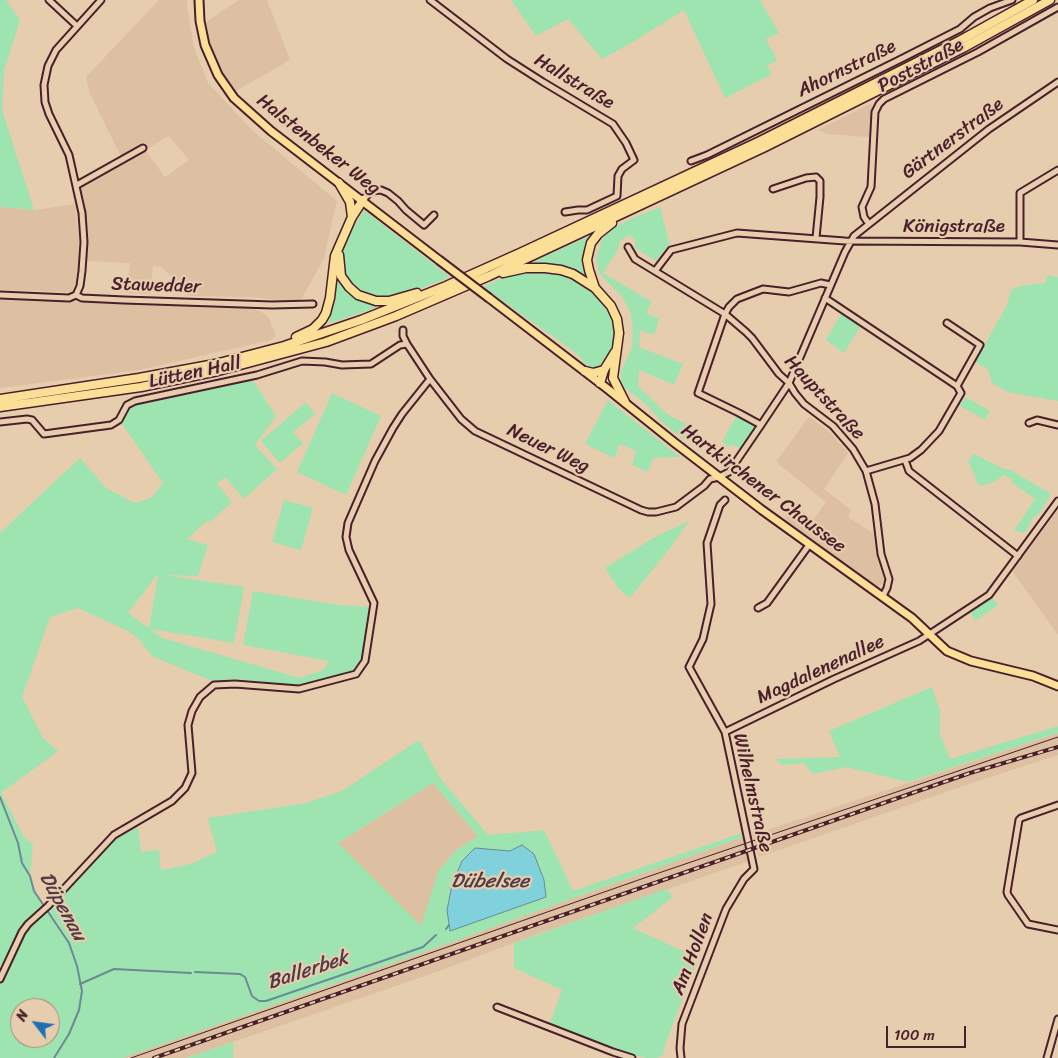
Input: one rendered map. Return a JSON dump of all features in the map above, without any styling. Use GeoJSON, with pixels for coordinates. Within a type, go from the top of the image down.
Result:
{"type":"FeatureCollection","features":[{"type":"Feature","properties":{"kind":"highway"},"geometry":{"type":"LineString","coordinates":[[0,399],[198,367],[258,353],[362,320],[520,253],[800,121],[959,41],[1033,0]]}},
{"type":"Feature","properties":{"kind":"highway"},"geometry":{"type":"LineString","coordinates":[[0,407],[141,387],[256,362],[326,342],[365,328],[489,276],[771,144],[963,48],[1050,0]]}},
{"type":"Feature","properties":{"kind":"highway"},"geometry":{"type":"LineString","coordinates":[[339,183],[350,202],[352,216]]}},
{"type":"Feature","properties":{"kind":"highway"},"geometry":{"type":"LineString","coordinates":[[258,353],[308,332],[322,320],[328,305],[333,267],[339,246],[352,216],[363,200]]}},
{"type":"Feature","properties":{"kind":"highway"},"geometry":{"type":"LineString","coordinates":[[595,288],[587,260],[591,243],[604,229],[632,210]]}},
{"type":"Feature","properties":{"kind":"highway"},"geometry":{"type":"LineString","coordinates":[[339,246],[339,270],[341,276],[353,292],[366,299],[389,301],[446,286]]}},
{"type":"Feature","properties":{"kind":"highway"},"geometry":{"type":"LineString","coordinates":[[489,276],[526,268],[544,268],[573,274],[595,288],[611,306],[618,319],[620,333],[613,372],[615,384],[625,402]]}},
{"type":"Feature","properties":{"kind":"highway"},"geometry":{"type":"LineString","coordinates":[[600,383],[604,370],[617,348]]}},
{"type":"Feature","properties":{"kind":"highway"},"geometry":{"type":"LineString","coordinates":[[585,372],[593,373],[604,370]]}},
{"type":"Feature","properties":{"kind":"highway"},"geometry":{"type":"LineString","coordinates":[[600,383],[613,372]]}},
{"type":"Feature","properties":{"kind":"main road","name":"Halstenbeker Weg"},"geometry":{"type":"LineString","coordinates":[[199,0],[200,20],[205,45],[218,75],[234,98],[271,132],[363,200],[467,282]]}},
{"type":"Feature","properties":{"kind":"main road","name":"Hartkirchener Chaussee"},"geometry":{"type":"LineString","coordinates":[[467,282],[625,402],[719,477],[912,618],[931,633],[943,648],[971,661],[1033,676],[1058,686]]}},
{"type":"Feature","properties":{"kind":"street"},"geometry":{"type":"LineString","coordinates":[[49,0],[77,26]]}},
{"type":"Feature","properties":{"kind":"street"},"geometry":{"type":"LineString","coordinates":[[76,295],[80,286],[82,271],[84,242],[82,213],[68,150],[47,109],[44,85],[52,57],[101,0]]}},
{"type":"Feature","properties":{"kind":"street","name":"Hallstraße"},"geometry":{"type":"LineString","coordinates":[[430,0],[507,59],[613,124],[626,143],[634,160],[622,169],[618,176],[617,196],[587,210],[565,212]]}},
{"type":"Feature","properties":{"kind":"street","name":"Ahornstraße"},"geometry":{"type":"LineString","coordinates":[[692,161],[901,59],[960,29],[974,17],[990,8],[1012,0]]}},
{"type":"Feature","properties":{"kind":"street","name":"Poststraße"},"geometry":{"type":"LineString","coordinates":[[868,224],[862,207],[871,187],[875,112],[879,104],[884,99],[986,48],[1058,7]]}},
{"type":"Feature","properties":{"kind":"street","name":"Gärtnerstraße"},"geometry":{"type":"LineString","coordinates":[[868,224],[989,129],[1058,82]]}},
{"type":"Feature","properties":{"kind":"street"},"geometry":{"type":"LineString","coordinates":[[77,185],[143,148]]}},
{"type":"Feature","properties":{"kind":"street"},"geometry":{"type":"LineString","coordinates":[[1020,242],[1022,219],[1020,193],[1058,170]]}},
{"type":"Feature","properties":{"kind":"street"},"geometry":{"type":"LineString","coordinates":[[773,189],[806,178],[816,177],[820,181],[816,238]]}},
{"type":"Feature","properties":{"kind":"street"},"geometry":{"type":"LineString","coordinates":[[363,200],[371,192],[381,190],[393,197],[424,225],[434,215]]}},
{"type":"Feature","properties":{"kind":"street"},"geometry":{"type":"LineString","coordinates":[[789,382],[830,285],[851,241],[868,224]]}},
{"type":"Feature","properties":{"kind":"street","name":"Königstraße"},"geometry":{"type":"LineString","coordinates":[[655,272],[667,253],[676,248],[737,234],[851,241],[1020,242],[1058,245]]}},
{"type":"Feature","properties":{"kind":"street","name":"Hauptstraße"},"geometry":{"type":"LineString","coordinates":[[628,247],[635,259],[725,314],[752,338],[778,374],[789,382],[804,404],[833,426],[846,439],[866,472],[875,504],[882,559],[889,579],[883,596]]}},
{"type":"Feature","properties":{"kind":"street"},"geometry":{"type":"LineString","coordinates":[[761,425],[739,412],[698,393],[725,314],[737,299],[763,289],[789,292],[821,283],[830,285]]}},
{"type":"Feature","properties":{"kind":"street","name":"Stawedder"},"geometry":{"type":"LineString","coordinates":[[0,295],[69,298],[76,295],[82,298],[133,300],[272,305],[313,304]]}},
{"type":"Feature","properties":{"kind":"street"},"geometry":{"type":"LineString","coordinates":[[825,298],[957,386],[961,393],[939,431],[921,450],[905,460],[866,472]]}},
{"type":"Feature","properties":{"kind":"street"},"geometry":{"type":"LineString","coordinates":[[947,323],[980,345],[957,386]]}},
{"type":"Feature","properties":{"kind":"street","name":"Neuer Weg"},"geometry":{"type":"LineString","coordinates":[[403,330],[403,336],[407,344],[430,379],[461,419],[475,431],[648,512],[676,507],[704,486],[710,479],[729,472],[789,382]]}},
{"type":"Feature","properties":{"kind":"street","name":"Lütten Hall"},"geometry":{"type":"LineString","coordinates":[[0,422],[32,420],[44,434],[111,425],[119,420],[127,405],[135,401],[238,380],[302,361],[349,366],[371,364],[400,345],[407,344]]}},
{"type":"Feature","properties":{"kind":"street"},"geometry":{"type":"LineString","coordinates":[[0,979],[22,932],[28,924],[48,906],[114,835],[172,800],[185,788],[192,774],[188,725],[192,711],[200,697],[214,685],[235,684],[299,689],[356,674],[365,661],[374,603],[349,550],[346,537],[348,523],[375,461],[393,428],[430,379]]}},
{"type":"Feature","properties":{"kind":"street"},"geometry":{"type":"LineString","coordinates":[[1029,423],[1037,420],[1058,425]]}},
{"type":"Feature","properties":{"kind":"street"},"geometry":{"type":"LineString","coordinates":[[905,460],[909,471],[1018,556]]}},
{"type":"Feature","properties":{"kind":"street","name":"Wilhelmstraße"},"geometry":{"type":"LineString","coordinates":[[725,500],[720,505],[707,544],[711,604],[703,639],[689,667],[725,732],[754,869]]}},
{"type":"Feature","properties":{"kind":"street","name":"Magdalenenallee"},"geometry":{"type":"LineString","coordinates":[[725,732],[834,679],[911,645],[989,595],[1058,501]]}},
{"type":"Feature","properties":{"kind":"street"},"geometry":{"type":"LineString","coordinates":[[758,608],[767,603],[810,545]]}},
{"type":"Feature","properties":{"kind":"street"},"geometry":{"type":"LineString","coordinates":[[1058,805],[1019,820],[1007,892],[1028,924],[1058,930]]}},
{"type":"Feature","properties":{"kind":"street","name":"Am Hollen"},"geometry":{"type":"LineString","coordinates":[[680,1058],[682,1024],[726,909],[744,879],[754,869]]}},
{"type":"Feature","properties":{"kind":"street"},"geometry":{"type":"LineString","coordinates":[[497,1007],[632,1058]]}},
{"type":"Feature","properties":{"kind":"street"},"geometry":{"type":"LineString","coordinates":[[1047,1058],[1058,1019]]}},
{"type":"Feature","properties":{"kind":"shaded area"},"geometry":{"type":"Polygon","coordinates":[[[159,0],[187,0],[194,48],[208,83],[253,131],[337,201],[324,258],[300,302],[250,297],[189,296],[162,267],[153,266],[150,294],[126,293],[130,263],[87,261],[87,228],[84,198],[78,182],[121,157],[89,91],[86,77],[159,0]],[[169,136],[145,150],[165,177],[189,160],[169,136]]]}},
{"type":"Feature","properties":{"kind":"shaded area"},"geometry":{"type":"Polygon","coordinates":[[[239,0],[267,0],[290,60],[234,92],[221,71],[211,47],[206,22],[239,0]]]}},
{"type":"Feature","properties":{"kind":"shaded area"},"geometry":{"type":"Polygon","coordinates":[[[872,103],[869,137],[828,134],[818,130],[872,103]]]}},
{"type":"Feature","properties":{"kind":"shaded area"},"geometry":{"type":"Polygon","coordinates":[[[75,204],[79,242],[77,278],[72,291],[0,290],[0,207],[34,210],[75,204]]]}},
{"type":"Feature","properties":{"kind":"shaded area"},"geometry":{"type":"Polygon","coordinates":[[[0,299],[254,308],[268,316],[276,336],[271,340],[139,370],[0,388],[0,299]]]}},
{"type":"Feature","properties":{"kind":"shaded area"},"geometry":{"type":"Polygon","coordinates":[[[809,417],[831,433],[848,453],[824,489],[851,510],[848,517],[873,533],[884,580],[880,586],[866,579],[784,518],[794,505],[814,519],[826,502],[776,462],[809,417]]]}},
{"type":"Feature","properties":{"kind":"shaded area"},"geometry":{"type":"Polygon","coordinates":[[[1058,510],[1058,635],[1012,571],[1058,510]]]}},
{"type":"Feature","properties":{"kind":"shaded area"},"geometry":{"type":"Polygon","coordinates":[[[1058,733],[1058,755],[759,857],[752,835],[1058,733]]]}},
{"type":"Feature","properties":{"kind":"shaded area"},"geometry":{"type":"Polygon","coordinates":[[[433,783],[478,836],[455,851],[438,872],[421,927],[338,843],[433,783]]]}},
{"type":"Feature","properties":{"kind":"shaded area"},"geometry":{"type":"Polygon","coordinates":[[[743,837],[749,861],[532,936],[431,974],[186,1058],[123,1058],[441,946],[743,837]]]}},
{"type":"Feature","properties":{"kind":"green space"},"geometry":{"type":"Polygon","coordinates":[[[0,0],[6,0],[20,20],[4,71],[2,110],[34,210],[0,207],[0,0]]]}},
{"type":"Feature","properties":{"kind":"green space"},"geometry":{"type":"Polygon","coordinates":[[[511,0],[760,0],[779,33],[766,39],[777,60],[767,66],[772,74],[725,98],[684,10],[602,59],[568,19],[536,36],[511,0]]]}},
{"type":"Feature","properties":{"kind":"green space"},"geometry":{"type":"Polygon","coordinates":[[[660,207],[670,247],[664,250],[656,261],[635,248],[635,239],[629,235],[620,241],[617,251],[603,273],[652,302],[646,313],[659,319],[654,335],[640,330],[639,347],[683,364],[674,385],[639,370],[638,386],[667,414],[690,426],[684,440],[661,421],[647,405],[621,385],[621,371],[632,348],[633,329],[631,314],[623,298],[599,273],[596,258],[602,240],[617,226],[660,207]]]}},
{"type":"Feature","properties":{"kind":"green space"},"geometry":{"type":"Polygon","coordinates":[[[364,210],[450,277],[412,292],[382,298],[370,297],[352,287],[345,277],[341,259],[344,244],[364,210]]]}},
{"type":"Feature","properties":{"kind":"green space"},"geometry":{"type":"Polygon","coordinates":[[[591,235],[588,281],[531,265],[531,263],[591,235]]]}},
{"type":"Feature","properties":{"kind":"green space"},"geometry":{"type":"Polygon","coordinates":[[[335,266],[355,296],[365,302],[386,304],[331,323],[327,317],[332,305],[335,266]]]}},
{"type":"Feature","properties":{"kind":"green space"},"geometry":{"type":"Polygon","coordinates":[[[535,270],[559,273],[572,277],[591,289],[610,309],[615,322],[615,343],[602,366],[596,369],[590,368],[576,353],[483,287],[512,274],[535,270]]]}},
{"type":"Feature","properties":{"kind":"green space"},"geometry":{"type":"Polygon","coordinates":[[[1047,275],[1058,277],[1058,401],[1008,392],[992,383],[988,369],[975,362],[1007,305],[1011,290],[1020,286],[1045,283],[1047,275]]]}},
{"type":"Feature","properties":{"kind":"green space"},"geometry":{"type":"Polygon","coordinates":[[[841,314],[860,327],[844,353],[826,340],[841,314]]]}},
{"type":"Feature","properties":{"kind":"green space"},"geometry":{"type":"Polygon","coordinates":[[[252,379],[276,416],[255,445],[277,469],[244,499],[225,477],[217,484],[232,502],[187,539],[208,545],[198,576],[164,575],[244,587],[234,643],[151,629],[162,638],[300,678],[323,670],[329,661],[243,645],[253,591],[339,605],[370,607],[363,659],[354,671],[298,687],[236,679],[212,681],[152,656],[138,638],[128,631],[78,608],[50,617],[22,697],[43,738],[58,751],[1,793],[24,837],[33,845],[30,876],[34,891],[43,907],[40,910],[44,915],[116,839],[138,827],[141,852],[159,850],[161,870],[191,864],[217,852],[208,818],[306,803],[342,791],[419,740],[440,778],[488,835],[544,830],[573,891],[742,833],[743,837],[123,1058],[0,1058],[0,983],[5,972],[0,965],[0,533],[80,458],[106,488],[135,503],[151,498],[163,483],[120,421],[129,406],[137,402],[252,379]],[[158,576],[128,613],[149,628],[158,576]],[[433,783],[338,843],[421,926],[438,872],[455,851],[478,836],[433,783]],[[475,848],[462,861],[510,851],[475,848]]]}},
{"type":"Feature","properties":{"kind":"green space"},"geometry":{"type":"Polygon","coordinates":[[[332,393],[381,416],[346,495],[297,472],[332,393]]]}},
{"type":"Feature","properties":{"kind":"green space"},"geometry":{"type":"Polygon","coordinates":[[[965,397],[990,411],[985,420],[960,406],[965,397]]]}},
{"type":"Feature","properties":{"kind":"green space"},"geometry":{"type":"Polygon","coordinates":[[[608,400],[680,457],[653,458],[648,472],[632,465],[636,451],[620,444],[614,458],[585,444],[608,400]]]}},
{"type":"Feature","properties":{"kind":"green space"},"geometry":{"type":"Polygon","coordinates":[[[306,402],[315,414],[293,432],[303,443],[280,463],[261,441],[306,402]]]}},
{"type":"Feature","properties":{"kind":"green space"},"geometry":{"type":"Polygon","coordinates":[[[737,415],[756,425],[740,449],[732,444],[729,447],[722,442],[737,415]]]}},
{"type":"Feature","properties":{"kind":"green space"},"geometry":{"type":"Polygon","coordinates":[[[974,454],[1004,469],[1009,469],[1051,494],[1025,533],[1014,531],[1035,499],[1012,483],[1012,479],[1004,475],[994,482],[979,486],[968,461],[974,454]]]}},
{"type":"Feature","properties":{"kind":"green space"},"geometry":{"type":"Polygon","coordinates":[[[284,500],[313,508],[301,550],[272,542],[284,500]]]}},
{"type":"Feature","properties":{"kind":"green space"},"geometry":{"type":"Polygon","coordinates":[[[689,521],[630,598],[618,588],[605,568],[655,537],[689,521]]]}},
{"type":"Feature","properties":{"kind":"green space"},"geometry":{"type":"Polygon","coordinates":[[[991,596],[998,605],[975,621],[969,610],[991,596]]]}},
{"type":"Feature","properties":{"kind":"green space"},"geometry":{"type":"Polygon","coordinates":[[[932,687],[940,711],[940,734],[950,759],[1058,726],[1058,733],[908,782],[846,767],[813,774],[804,763],[782,765],[775,759],[840,757],[829,731],[932,687]]]}},
{"type":"Feature","properties":{"kind":"green space"},"geometry":{"type":"Polygon","coordinates":[[[666,889],[673,897],[633,928],[698,958],[663,1055],[657,1058],[647,1058],[621,1052],[549,1026],[562,990],[514,968],[514,943],[666,889]]]}},
{"type":"Feature","properties":{"kind":"green space"},"geometry":{"type":"Polygon","coordinates":[[[234,1042],[233,1058],[186,1058],[234,1042]]]}},
{"type":"Feature","properties":{"kind":"water","name":"Dübelsee"},"geometry":{"type":"Polygon","coordinates":[[[522,845],[534,854],[544,880],[546,897],[450,931],[447,910],[452,885],[462,861],[475,848],[510,851],[522,845]]]}},
{"type":"Feature","properties":{"kind":"waterway","name":"Düpenau"},"geometry":{"type":"LineString","coordinates":[[0,797],[18,843],[22,863],[30,876],[34,891],[69,943],[77,966],[82,991],[79,1010],[69,1034],[54,1058]]}},
{"type":"Feature","properties":{"kind":"waterway","name":"Ballerbek"},"geometry":{"type":"LineString","coordinates":[[446,929],[449,925]]}},
{"type":"Feature","properties":{"kind":"waterway","name":"Ballerbek"},"geometry":{"type":"LineString","coordinates":[[195,972],[240,974],[245,977],[252,996],[259,1001],[266,1001],[423,947],[436,935]]}},
{"type":"Feature","properties":{"kind":"waterway","name":"Ballerbek"},"geometry":{"type":"LineString","coordinates":[[80,984],[114,969],[191,973]]}},
{"type":"Feature","properties":{"kind":"tram line"},"geometry":{"type":"LineString","coordinates":[[131,1058],[647,877],[1058,737]]}},
{"type":"Feature","properties":{"kind":"railway"},"geometry":{"type":"LineString","coordinates":[[154,1058],[970,773],[1058,747]]}}]}
